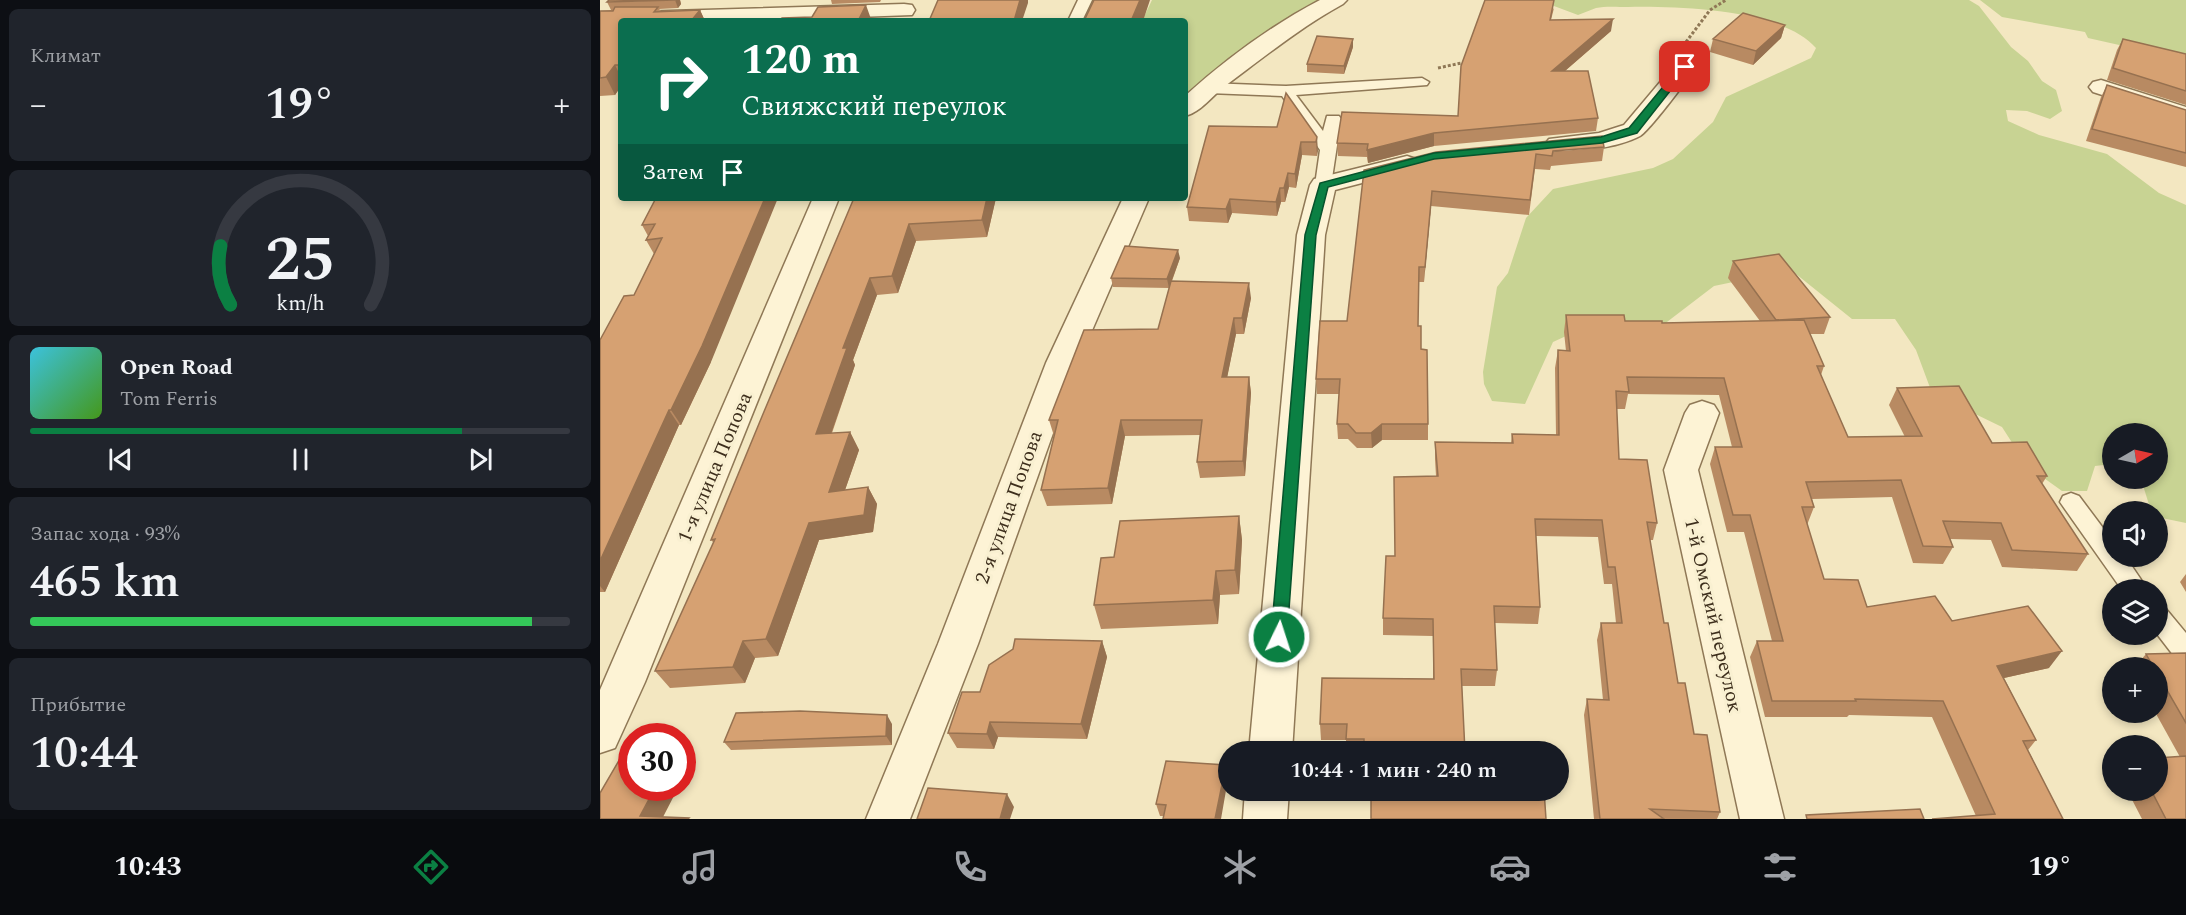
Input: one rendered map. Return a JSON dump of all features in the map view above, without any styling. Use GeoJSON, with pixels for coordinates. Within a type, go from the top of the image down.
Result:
{"type":"FeatureCollection","features":[{"type":"Feature","properties":{"kind":"street"},"geometry":{"type":"LineString","coordinates":[[1188,106],[1208,88],[1300,19],[1336,0]]}},
{"type":"Feature","properties":{"kind":"street"},"geometry":{"type":"LineString","coordinates":[[634,18],[904,10]]}},
{"type":"Feature","properties":{"kind":"street"},"geometry":{"type":"LineString","coordinates":[[600,19],[618,18]]}},
{"type":"Feature","properties":{"kind":"street"},"geometry":{"type":"LineString","coordinates":[[1531,146],[1602,140],[1633,130],[1685,67]]}},
{"type":"Feature","properties":{"kind":"street"},"geometry":{"type":"LineString","coordinates":[[2101,87],[2186,116]]}},
{"type":"Feature","properties":{"kind":"street"},"geometry":{"type":"LineString","coordinates":[[1271,741],[1311,235],[1323,185],[1434,156]]}},
{"type":"Feature","properties":{"kind":"street","name":"1-я улица Попова"},"geometry":{"type":"LineString","coordinates":[[600,734],[613,683],[825,201]]}},
{"type":"Feature","properties":{"kind":"street","name":"2-я улица Попова"},"geometry":{"type":"LineString","coordinates":[[888,819],[958,644],[1062,363],[1135,201]]}},
{"type":"Feature","properties":{"kind":"street","name":"1-й Омский переулок"},"geometry":{"type":"LineString","coordinates":[[1702,413],[1681,470],[1762,819]]}},
{"type":"Feature","properties":{"kind":"street"},"geometry":{"type":"LineString","coordinates":[[1265,819],[1266,801]]}},
{"type":"Feature","properties":{"kind":"lane"},"geometry":{"type":"LineString","coordinates":[[1076,18],[1085,0]]}},
{"type":"Feature","properties":{"kind":"lane"},"geometry":{"type":"LineString","coordinates":[[1208,88],[1286,91],[1422,82]]}},
{"type":"Feature","properties":{"kind":"lane"},"geometry":{"type":"LineString","coordinates":[[1286,91],[1328,149]]}},
{"type":"Feature","properties":{"kind":"lane"},"geometry":{"type":"LineString","coordinates":[[1323,185],[1333,119]]}},
{"type":"Feature","properties":{"kind":"lane"},"geometry":{"type":"LineString","coordinates":[[2071,502],[2128,579]]}},
{"type":"Feature","properties":{"kind":"lane"},"geometry":{"type":"LineString","coordinates":[[2168,630],[2186,652]]}},
{"type":"Feature","properties":{"kind":"path"},"geometry":{"type":"LineString","coordinates":[[1685,67],[1676,54],[1710,10],[1726,0]]}},
{"type":"Feature","properties":{"kind":"green space"},"geometry":{"type":"Polygon","coordinates":[[[1152,0],[1317,0],[1244,56],[1197,85],[1188,93],[1188,18],[1143,18],[1152,0]]]}},
{"type":"Feature","properties":{"kind":"green space"},"geometry":{"type":"Polygon","coordinates":[[[1538,0],[1969,0],[1979,6],[2011,47],[2028,61],[2042,81],[2056,90],[2062,111],[2050,119],[2027,111],[2006,110],[2008,121],[2039,135],[2107,154],[2159,193],[2186,205],[2186,523],[2168,519],[2168,501],[2148,501],[2144,489],[2168,489],[2168,423],[2102,423],[2102,465],[2095,466],[2087,491],[2062,491],[2027,466],[2002,427],[1932,393],[1916,350],[1895,319],[1852,319],[1791,270],[1714,286],[1663,325],[1577,331],[1553,342],[1525,404],[1492,401],[1484,384],[1483,372],[1497,287],[1508,273],[1526,218],[1553,189],[1653,168],[1673,159],[1713,122],[1726,97],[1811,58],[1816,48],[1800,35],[1780,25],[1728,12],[1700,9],[1607,7],[1596,8],[1578,15],[1538,0]]]}},
{"type":"Feature","properties":{"kind":"green space"},"geometry":{"type":"Polygon","coordinates":[[[1980,0],[2186,0],[2186,60],[2088,38],[2085,32],[2002,17],[1980,0]]]}},
{"type":"Feature","properties":{"kind":"building"},"geometry":{"type":"Polygon","coordinates":[[[609,0],[675,0],[607,2],[609,0]]]}},
{"type":"Feature","properties":{"kind":"building"},"geometry":{"type":"Polygon","coordinates":[[[938,0],[1020,0],[1015,18],[930,18],[938,0]]]}},
{"type":"Feature","properties":{"kind":"building"},"geometry":{"type":"Polygon","coordinates":[[[1094,0],[1140,0],[1132,18],[1085,18],[1094,0]]]}},
{"type":"Feature","properties":{"kind":"building"},"geometry":{"type":"Polygon","coordinates":[[[1485,0],[1554,0],[1550,20],[1613,19],[1552,71],[1588,71],[1598,118],[1434,133],[1367,150],[1368,144],[1337,143],[1342,112],[1458,116],[1461,66],[1485,0]]]}},
{"type":"Feature","properties":{"kind":"building"},"geometry":{"type":"Polygon","coordinates":[[[866,5],[860,18],[782,18],[812,17],[818,7],[866,5]]]}},
{"type":"Feature","properties":{"kind":"building"},"geometry":{"type":"Polygon","coordinates":[[[615,7],[658,7],[654,12],[700,10],[693,18],[618,18],[618,65],[615,65],[606,77],[600,78],[600,11],[613,11],[615,7]]]}},
{"type":"Feature","properties":{"kind":"building"},"geometry":{"type":"Polygon","coordinates":[[[1743,13],[1785,25],[1756,51],[1713,39],[1743,13]]]}},
{"type":"Feature","properties":{"kind":"building"},"geometry":{"type":"Polygon","coordinates":[[[1317,36],[1353,39],[1344,66],[1307,64],[1317,36]]]}},
{"type":"Feature","properties":{"kind":"building"},"geometry":{"type":"Polygon","coordinates":[[[2123,39],[2186,54],[2186,91],[2113,68],[2123,39]]]}},
{"type":"Feature","properties":{"kind":"building"},"geometry":{"type":"Polygon","coordinates":[[[2107,85],[2186,110],[2186,153],[2092,129],[2107,85]]]}},
{"type":"Feature","properties":{"kind":"building"},"geometry":{"type":"Polygon","coordinates":[[[1286,93],[1317,137],[1316,142],[1301,142],[1295,174],[1288,173],[1284,188],[1280,188],[1276,202],[1230,199],[1226,209],[1187,207],[1209,126],[1277,127],[1286,93]]]}},
{"type":"Feature","properties":{"kind":"building"},"geometry":{"type":"Polygon","coordinates":[[[1602,136],[1604,147],[1553,151],[1552,156],[1536,154],[1530,200],[1432,191],[1425,267],[1419,267],[1418,326],[1421,326],[1421,349],[1427,350],[1428,424],[1382,424],[1371,433],[1356,433],[1348,424],[1337,424],[1340,379],[1316,379],[1320,321],[1347,321],[1364,170],[1436,152],[1602,136]]]}},
{"type":"Feature","properties":{"kind":"building"},"geometry":{"type":"Polygon","coordinates":[[[654,201],[764,201],[702,346],[669,410],[600,561],[600,340],[624,296],[634,295],[662,238],[646,240],[655,224],[642,225],[654,201]]]}},
{"type":"Feature","properties":{"kind":"building"},"geometry":{"type":"Polygon","coordinates":[[[853,201],[986,201],[982,220],[909,224],[892,276],[870,278],[843,348],[847,348],[816,434],[850,432],[829,492],[868,487],[864,515],[809,523],[766,639],[743,641],[733,667],[655,671],[715,539],[711,540],[853,201]]]}},
{"type":"Feature","properties":{"kind":"building"},"geometry":{"type":"Polygon","coordinates":[[[1125,246],[1178,250],[1167,279],[1111,278],[1125,246]]]}},
{"type":"Feature","properties":{"kind":"building"},"geometry":{"type":"Polygon","coordinates":[[[1779,254],[1830,317],[1776,320],[1733,261],[1779,254]]]}},
{"type":"Feature","properties":{"kind":"building"},"geometry":{"type":"Polygon","coordinates":[[[1171,281],[1249,283],[1242,318],[1234,318],[1222,377],[1249,377],[1243,461],[1197,462],[1202,420],[1121,420],[1108,488],[1041,490],[1058,420],[1049,420],[1084,330],[1158,329],[1171,281]]]}},
{"type":"Feature","properties":{"kind":"building"},"geometry":{"type":"Polygon","coordinates":[[[1566,315],[1624,315],[1625,321],[1662,321],[1662,323],[1804,320],[1824,366],[1817,366],[1848,437],[1922,436],[1897,388],[1959,386],[1992,443],[2027,442],[2047,476],[2037,476],[2088,554],[2012,550],[2001,523],[1943,521],[1953,547],[1923,546],[1901,480],[1806,482],[1814,507],[1802,507],[1824,579],[1858,580],[1867,607],[1935,596],[1952,621],[2028,606],[2062,651],[1997,666],[2036,740],[2023,741],[2063,819],[1932,819],[1995,814],[1943,701],[1855,699],[1856,701],[1772,701],[1757,641],[1783,641],[1750,515],[1733,515],[1715,447],[1742,447],[1724,378],[1627,377],[1629,392],[1616,391],[1619,459],[1647,460],[1657,523],[1647,522],[1664,623],[1668,623],[1678,683],[1685,683],[1694,734],[1707,735],[1720,812],[1650,809],[1664,819],[1600,819],[1587,699],[1609,700],[1601,623],[1622,623],[1615,567],[1608,567],[1602,520],[1535,519],[1540,607],[1494,606],[1497,670],[1461,669],[1464,741],[1346,739],[1347,724],[1320,724],[1322,678],[1434,679],[1433,619],[1383,618],[1386,556],[1395,556],[1394,477],[1438,476],[1435,442],[1513,443],[1512,434],[1559,435],[1558,350],[1570,351],[1566,315]]]}},
{"type":"Feature","properties":{"kind":"building"},"geometry":{"type":"Polygon","coordinates":[[[1239,516],[1235,570],[1216,571],[1213,600],[1094,605],[1101,558],[1114,557],[1120,521],[1239,516]]]}},
{"type":"Feature","properties":{"kind":"building"},"geometry":{"type":"Polygon","coordinates":[[[1015,639],[1102,641],[1081,724],[990,722],[987,734],[948,733],[962,692],[980,692],[989,665],[1013,649],[1015,639]]]}},
{"type":"Feature","properties":{"kind":"building"},"geometry":{"type":"Polygon","coordinates":[[[2186,653],[2186,723],[2168,692],[2168,657],[2148,657],[2146,654],[2186,653]]]}},
{"type":"Feature","properties":{"kind":"building"},"geometry":{"type":"Polygon","coordinates":[[[800,711],[887,715],[886,736],[724,742],[736,713],[800,711]]]}},
{"type":"Feature","properties":{"kind":"building"},"geometry":{"type":"Polygon","coordinates":[[[2186,756],[2186,819],[2166,819],[2157,801],[2168,801],[2168,757],[2186,756]]]}},
{"type":"Feature","properties":{"kind":"building"},"geometry":{"type":"Polygon","coordinates":[[[1166,761],[1218,764],[1219,801],[1215,819],[1163,819],[1166,805],[1156,804],[1166,761]]]}},
{"type":"Feature","properties":{"kind":"building"},"geometry":{"type":"Polygon","coordinates":[[[618,762],[618,801],[648,801],[640,816],[689,818],[600,819],[600,793],[618,762]]]}},
{"type":"Feature","properties":{"kind":"building"},"geometry":{"type":"Polygon","coordinates":[[[928,788],[1007,794],[1000,819],[917,819],[928,788]]]}},
{"type":"Feature","properties":{"kind":"building"},"geometry":{"type":"Polygon","coordinates":[[[1371,801],[1545,801],[1546,819],[1371,819],[1371,801]]]}},
{"type":"Feature","properties":{"kind":"building"},"geometry":{"type":"Polygon","coordinates":[[[1920,809],[1924,819],[1807,819],[1806,815],[1920,809]]]}},
{"type":"Feature","properties":{"kind":"route"},"geometry":{"type":"LineString","coordinates":[[1279,637],[1311,235],[1323,185],[1434,156],[1602,140],[1633,130],[1685,67]]}}]}
